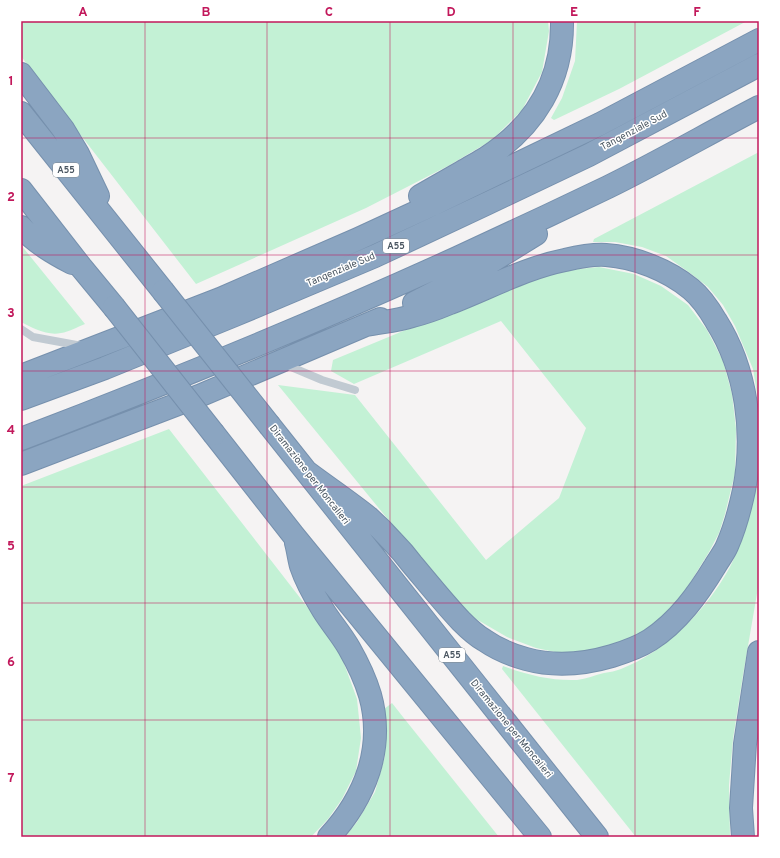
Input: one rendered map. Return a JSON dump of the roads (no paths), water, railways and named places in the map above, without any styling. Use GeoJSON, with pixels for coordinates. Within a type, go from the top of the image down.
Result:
{"type":"FeatureCollection","features":[{"type":"Feature","properties":{"kind":"highway"},"geometry":{"type":"LineString","coordinates":[[358,239],[388,215],[486,158],[522,129],[536,112],[553,79],[558,64],[561,46],[562,21]]}},
{"type":"Feature","properties":{"kind":"highway"},"geometry":{"type":"LineString","coordinates":[[25,374],[94,349],[220,299],[358,239],[600,124],[759,40]]}},
{"type":"Feature","properties":{"kind":"highway","name":"Tangenziale Sud"},"geometry":{"type":"LineString","coordinates":[[21,399],[105,368],[375,256],[589,155],[759,66]]}},
{"type":"Feature","properties":{"kind":"highway"},"geometry":{"type":"LineString","coordinates":[[21,74],[63,129],[78,154],[112,226]]}},
{"type":"Feature","properties":{"kind":"highway"},"geometry":{"type":"LineString","coordinates":[[21,439],[274,339],[386,290],[609,186],[759,107]]}},
{"type":"Feature","properties":{"kind":"highway","name":"Diramazione per Moncalieri"},"geometry":{"type":"LineString","coordinates":[[21,113],[597,837]]}},
{"type":"Feature","properties":{"kind":"highway"},"geometry":{"type":"LineString","coordinates":[[21,464],[199,396],[366,326],[478,270],[542,231],[609,186]]}},
{"type":"Feature","properties":{"kind":"highway"},"geometry":{"type":"LineString","coordinates":[[21,190],[294,536],[540,837]]}},
{"type":"Feature","properties":{"kind":"highway"},"geometry":{"type":"LineString","coordinates":[[21,227],[29,236],[50,251],[81,267]]}},
{"type":"Feature","properties":{"kind":"highway"},"geometry":{"type":"LineString","coordinates":[[307,472],[370,519],[396,544],[449,609],[482,640],[503,652],[529,660],[548,663],[572,664],[597,660],[626,652],[648,642],[666,628],[687,606],[707,579],[726,547],[744,492],[748,465],[749,436],[747,407],[742,382],[732,352],[721,328],[708,307],[693,290],[676,278],[655,268],[632,260],[606,255],[583,256],[529,270],[411,317],[366,326]]}},
{"type":"Feature","properties":{"kind":"highway"},"geometry":{"type":"LineString","coordinates":[[294,536],[301,567],[311,589],[323,611],[338,630],[360,668],[370,695],[374,719],[375,742],[370,766],[364,784],[354,804],[329,837]]}},
{"type":"Feature","properties":{"kind":"highway"},"geometry":{"type":"LineString","coordinates":[[743,837],[741,808],[745,744],[759,652]]}},
{"type":"Feature","properties":{"kind":"lane"},"geometry":{"type":"LineString","coordinates":[[21,329],[33,337],[94,349]]}},
{"type":"Feature","properties":{"kind":"lane"},"geometry":{"type":"LineString","coordinates":[[280,362],[322,380],[355,390]]}}]}
